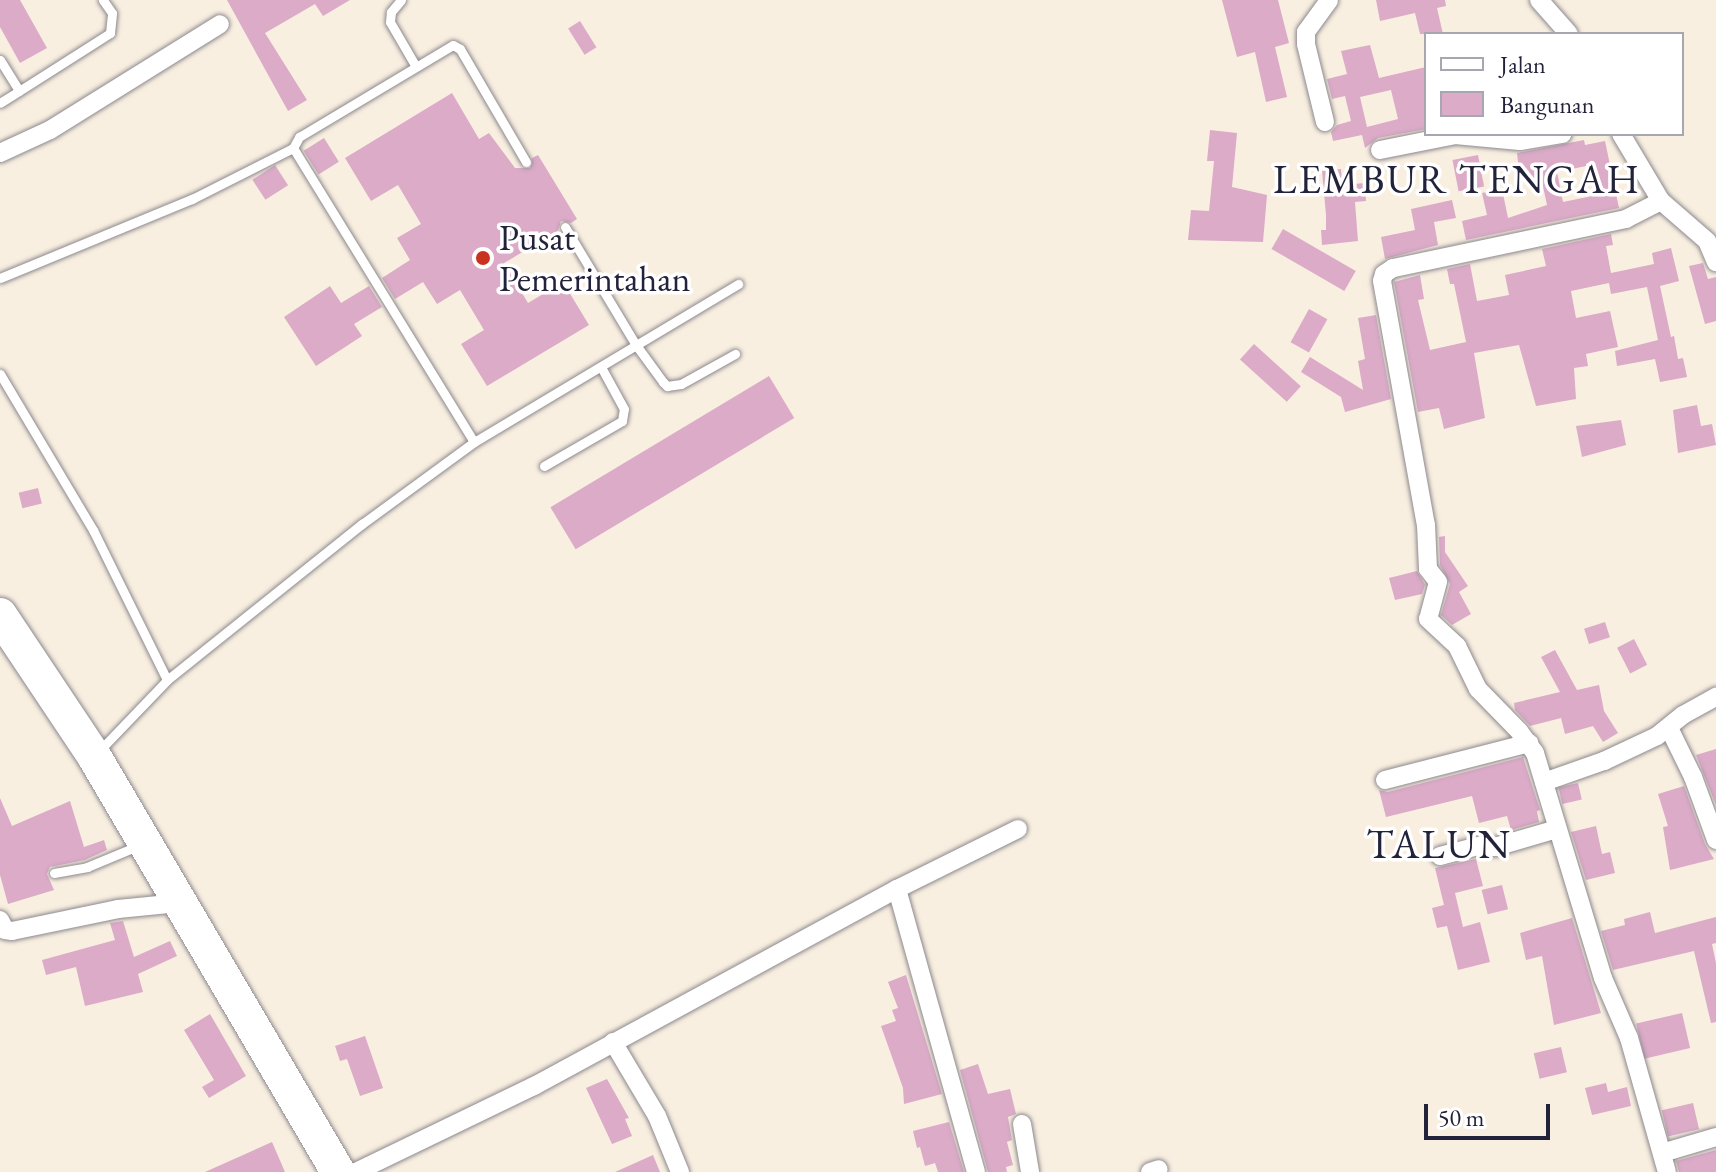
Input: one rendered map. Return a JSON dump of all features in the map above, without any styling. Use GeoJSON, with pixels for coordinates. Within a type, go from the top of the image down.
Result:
{"type":"FeatureCollection","features":[{"type":"Feature","properties":{"kind":"highway"},"geometry":{"type":"LineString","coordinates":[[0,615],[94,756],[338,1172]]}},
{"type":"Feature","properties":{"kind":"street"},"geometry":{"type":"LineString","coordinates":[[1325,122],[1306,44],[1306,32],[1329,0]]}},
{"type":"Feature","properties":{"kind":"street"},"geometry":{"type":"LineString","coordinates":[[1539,0],[1567,32]]}},
{"type":"Feature","properties":{"kind":"street"},"geometry":{"type":"LineString","coordinates":[[0,153],[50,130],[220,24]]}},
{"type":"Feature","properties":{"kind":"street"},"geometry":{"type":"LineString","coordinates":[[1380,150],[1450,136]]}},
{"type":"Feature","properties":{"kind":"street"},"geometry":{"type":"LineString","coordinates":[[1466,136],[1520,141],[1550,136]]}},
{"type":"Feature","properties":{"kind":"street"},"geometry":{"type":"LineString","coordinates":[[1622,136],[1661,201],[1707,241],[1716,262]]}},
{"type":"Feature","properties":{"kind":"street"},"geometry":{"type":"LineString","coordinates":[[1661,201],[1626,219],[1393,268],[1383,277],[1426,525],[1428,569],[1438,582],[1428,619],[1457,646],[1478,689],[1529,743],[1544,782],[1603,978],[1629,1038],[1667,1172]]}},
{"type":"Feature","properties":{"kind":"street"},"geometry":{"type":"LineString","coordinates":[[1544,782],[1604,761],[1669,728],[1683,715],[1716,697]]}},
{"type":"Feature","properties":{"kind":"street"},"geometry":{"type":"LineString","coordinates":[[1669,728],[1693,777],[1716,840]]}},
{"type":"Feature","properties":{"kind":"street"},"geometry":{"type":"LineString","coordinates":[[1385,780],[1529,743]]}},
{"type":"Feature","properties":{"kind":"street"},"geometry":{"type":"LineString","coordinates":[[356,1172],[534,1086],[897,889],[1018,829]]}},
{"type":"Feature","properties":{"kind":"street"},"geometry":{"type":"LineString","coordinates":[[1440,856],[1482,845],[1495,847],[1557,829]]}},
{"type":"Feature","properties":{"kind":"street"},"geometry":{"type":"LineString","coordinates":[[897,889],[976,1172]]}},
{"type":"Feature","properties":{"kind":"street"},"geometry":{"type":"LineString","coordinates":[[0,920],[5,930],[12,931],[118,909],[179,903]]}},
{"type":"Feature","properties":{"kind":"street"},"geometry":{"type":"LineString","coordinates":[[613,1042],[657,1116],[680,1172]]}},
{"type":"Feature","properties":{"kind":"street"},"geometry":{"type":"LineString","coordinates":[[1022,1124],[1030,1172]]}},
{"type":"Feature","properties":{"kind":"street"},"geometry":{"type":"LineString","coordinates":[[1662,1153],[1716,1137]]}},
{"type":"Feature","properties":{"kind":"lane"},"geometry":{"type":"LineString","coordinates":[[0,103],[110,33],[112,13],[103,0]]}},
{"type":"Feature","properties":{"kind":"lane"},"geometry":{"type":"LineString","coordinates":[[401,0],[391,12],[390,22],[415,65]]}},
{"type":"Feature","properties":{"kind":"lane"},"geometry":{"type":"LineString","coordinates":[[0,278],[192,199],[293,148],[299,137],[448,46],[457,46],[526,162]]}},
{"type":"Feature","properties":{"kind":"lane"},"geometry":{"type":"LineString","coordinates":[[0,60],[19,91]]}},
{"type":"Feature","properties":{"kind":"lane"},"geometry":{"type":"LineString","coordinates":[[293,148],[474,442]]}},
{"type":"Feature","properties":{"kind":"lane"},"geometry":{"type":"LineString","coordinates":[[565,227],[636,345],[667,386],[681,384],[735,354]]}},
{"type":"Feature","properties":{"kind":"lane"},"geometry":{"type":"LineString","coordinates":[[94,756],[167,680],[362,524],[474,442],[738,284]]}},
{"type":"Feature","properties":{"kind":"lane"},"geometry":{"type":"LineString","coordinates":[[544,466],[622,421],[624,409],[601,367]]}},
{"type":"Feature","properties":{"kind":"lane"},"geometry":{"type":"LineString","coordinates":[[0,374],[93,530],[167,680]]}},
{"type":"Feature","properties":{"kind":"lane"},"geometry":{"type":"LineString","coordinates":[[54,873],[87,867],[143,844]]}},
{"type":"Feature","properties":{"kind":"building"},"geometry":{"type":"Polygon","coordinates":[[[0,0],[20,0],[47,48],[20,63],[0,27],[0,0]]]}},
{"type":"Feature","properties":{"kind":"building"},"geometry":{"type":"Polygon","coordinates":[[[227,0],[350,0],[323,16],[315,4],[265,33],[307,100],[288,111],[227,0]]]}},
{"type":"Feature","properties":{"kind":"building"},"geometry":{"type":"Polygon","coordinates":[[[1222,0],[1278,0],[1289,43],[1275,47],[1287,97],[1266,102],[1255,52],[1237,57],[1222,0]]]}},
{"type":"Feature","properties":{"kind":"building"},"geometry":{"type":"Polygon","coordinates":[[[1376,0],[1445,0],[1446,6],[1437,8],[1443,32],[1420,34],[1415,13],[1380,21],[1376,0]]]}},
{"type":"Feature","properties":{"kind":"building"},"geometry":{"type":"Polygon","coordinates":[[[580,21],[596,47],[585,55],[568,28],[580,21]]]}},
{"type":"Feature","properties":{"kind":"building"},"geometry":{"type":"Polygon","coordinates":[[[1370,45],[1379,78],[1424,67],[1424,129],[1378,138],[1365,148],[1362,135],[1333,141],[1331,132],[1337,125],[1351,121],[1345,96],[1332,99],[1327,79],[1347,74],[1341,51],[1370,45]],[[1391,90],[1360,97],[1367,127],[1398,119],[1391,90]]]}},
{"type":"Feature","properties":{"kind":"building"},"geometry":{"type":"Polygon","coordinates":[[[452,93],[479,139],[489,133],[515,168],[530,168],[532,158],[538,155],[577,219],[571,223],[561,221],[558,231],[504,263],[528,303],[563,282],[589,325],[487,386],[461,344],[484,330],[460,290],[437,304],[423,282],[395,299],[382,278],[410,260],[397,238],[421,224],[398,185],[371,201],[345,158],[452,93]]]}},
{"type":"Feature","properties":{"kind":"building"},"geometry":{"type":"Polygon","coordinates":[[[1210,130],[1237,133],[1232,187],[1267,195],[1263,242],[1188,240],[1191,210],[1209,211],[1214,161],[1207,161],[1210,130]]]}},
{"type":"Feature","properties":{"kind":"building"},"geometry":{"type":"Polygon","coordinates":[[[324,138],[339,162],[318,174],[304,151],[324,138]]]}},
{"type":"Feature","properties":{"kind":"building"},"geometry":{"type":"Polygon","coordinates":[[[1584,140],[1585,145],[1605,141],[1619,208],[1466,240],[1462,221],[1487,215],[1482,193],[1502,189],[1508,218],[1547,205],[1541,177],[1520,181],[1517,153],[1584,140]],[[1591,165],[1557,172],[1563,202],[1597,195],[1591,165]]]}},
{"type":"Feature","properties":{"kind":"building"},"geometry":{"type":"Polygon","coordinates":[[[1478,155],[1484,186],[1459,191],[1452,160],[1478,155]]]}},
{"type":"Feature","properties":{"kind":"building"},"geometry":{"type":"Polygon","coordinates":[[[275,165],[288,185],[265,200],[252,180],[275,165]]]}},
{"type":"Feature","properties":{"kind":"building"},"geometry":{"type":"Polygon","coordinates":[[[1341,169],[1342,185],[1365,183],[1366,201],[1355,202],[1358,241],[1322,245],[1321,230],[1326,230],[1326,215],[1322,171],[1341,169]]]}},
{"type":"Feature","properties":{"kind":"building"},"geometry":{"type":"Polygon","coordinates":[[[1452,200],[1456,218],[1434,222],[1438,245],[1385,259],[1381,237],[1415,230],[1411,209],[1452,200]]]}},
{"type":"Feature","properties":{"kind":"building"},"geometry":{"type":"Polygon","coordinates":[[[1283,229],[1356,271],[1344,291],[1272,249],[1283,229]]]}},
{"type":"Feature","properties":{"kind":"building"},"geometry":{"type":"Polygon","coordinates":[[[1611,234],[1613,245],[1606,246],[1611,273],[1654,264],[1652,253],[1671,248],[1679,281],[1660,286],[1671,337],[1674,336],[1678,359],[1683,358],[1687,377],[1660,382],[1655,359],[1617,366],[1615,351],[1658,340],[1647,287],[1611,294],[1609,283],[1571,291],[1576,318],[1610,311],[1618,347],[1586,354],[1588,366],[1574,368],[1576,399],[1536,406],[1519,345],[1474,353],[1485,418],[1444,429],[1439,408],[1418,412],[1394,282],[1420,275],[1424,299],[1418,300],[1430,350],[1466,342],[1454,284],[1450,284],[1447,269],[1470,264],[1477,301],[1509,295],[1505,275],[1546,266],[1542,249],[1611,234]]]}},
{"type":"Feature","properties":{"kind":"building"},"geometry":{"type":"Polygon","coordinates":[[[1703,263],[1708,279],[1716,277],[1716,321],[1705,324],[1689,266],[1703,263]]]}},
{"type":"Feature","properties":{"kind":"building"},"geometry":{"type":"Polygon","coordinates":[[[330,286],[341,303],[369,286],[382,307],[354,324],[362,336],[316,366],[284,317],[330,286]]]}},
{"type":"Feature","properties":{"kind":"building"},"geometry":{"type":"Polygon","coordinates":[[[1309,309],[1327,319],[1309,352],[1291,342],[1309,309]]]}},
{"type":"Feature","properties":{"kind":"building"},"geometry":{"type":"Polygon","coordinates":[[[1376,315],[1391,399],[1345,412],[1341,397],[1301,372],[1310,357],[1363,390],[1358,361],[1365,359],[1358,318],[1376,315]]]}},
{"type":"Feature","properties":{"kind":"building"},"geometry":{"type":"Polygon","coordinates":[[[1254,344],[1301,386],[1287,402],[1240,360],[1254,344]]]}},
{"type":"Feature","properties":{"kind":"building"},"geometry":{"type":"Polygon","coordinates":[[[769,376],[794,418],[576,549],[550,507],[769,376]]]}},
{"type":"Feature","properties":{"kind":"building"},"geometry":{"type":"Polygon","coordinates":[[[1697,405],[1701,426],[1712,424],[1716,445],[1678,453],[1673,410],[1697,405]]]}},
{"type":"Feature","properties":{"kind":"building"},"geometry":{"type":"Polygon","coordinates":[[[1621,420],[1626,445],[1582,457],[1576,426],[1621,420]]]}},
{"type":"Feature","properties":{"kind":"building"},"geometry":{"type":"Polygon","coordinates":[[[38,488],[42,504],[22,508],[19,493],[38,488]]]}},
{"type":"Feature","properties":{"kind":"building"},"geometry":{"type":"Polygon","coordinates":[[[1445,536],[1445,552],[1468,586],[1459,592],[1471,614],[1452,625],[1441,615],[1450,584],[1440,565],[1439,537],[1445,536]]]}},
{"type":"Feature","properties":{"kind":"building"},"geometry":{"type":"Polygon","coordinates":[[[1417,571],[1425,585],[1422,594],[1395,600],[1389,578],[1417,571]]]}},
{"type":"Feature","properties":{"kind":"building"},"geometry":{"type":"Polygon","coordinates":[[[1605,622],[1610,637],[1589,644],[1584,629],[1605,622]]]}},
{"type":"Feature","properties":{"kind":"building"},"geometry":{"type":"Polygon","coordinates":[[[1634,639],[1647,665],[1630,673],[1617,648],[1634,639]]]}},
{"type":"Feature","properties":{"kind":"building"},"geometry":{"type":"Polygon","coordinates":[[[1555,650],[1577,690],[1599,685],[1604,711],[1618,733],[1603,742],[1593,726],[1565,734],[1561,718],[1530,726],[1515,710],[1514,703],[1560,692],[1541,657],[1555,650]]]}},
{"type":"Feature","properties":{"kind":"building"},"geometry":{"type":"Polygon","coordinates":[[[1716,749],[1716,805],[1696,755],[1716,749]]]}},
{"type":"Feature","properties":{"kind":"building"},"geometry":{"type":"Polygon","coordinates":[[[1523,757],[1540,810],[1537,811],[1539,822],[1511,830],[1507,816],[1479,823],[1472,796],[1386,817],[1379,790],[1388,792],[1523,757]]]}},
{"type":"Feature","properties":{"kind":"building"},"geometry":{"type":"Polygon","coordinates":[[[1578,783],[1582,800],[1562,804],[1559,787],[1578,783]]]}},
{"type":"Feature","properties":{"kind":"building"},"geometry":{"type":"Polygon","coordinates":[[[1684,786],[1705,844],[1714,859],[1670,870],[1663,827],[1668,826],[1658,794],[1684,786]]]}},
{"type":"Feature","properties":{"kind":"building"},"geometry":{"type":"Polygon","coordinates":[[[0,798],[12,826],[70,801],[84,847],[104,840],[107,850],[85,860],[50,867],[47,874],[54,890],[8,904],[0,875],[0,798]]]}},
{"type":"Feature","properties":{"kind":"building"},"geometry":{"type":"Polygon","coordinates":[[[1596,826],[1602,854],[1610,852],[1615,873],[1586,880],[1571,832],[1596,826]]]}},
{"type":"Feature","properties":{"kind":"building"},"geometry":{"type":"Polygon","coordinates":[[[1476,859],[1483,886],[1455,893],[1463,927],[1480,922],[1490,962],[1458,970],[1447,926],[1437,928],[1432,908],[1444,905],[1435,868],[1476,859]]]}},
{"type":"Feature","properties":{"kind":"building"},"geometry":{"type":"Polygon","coordinates":[[[1502,885],[1508,909],[1488,914],[1482,890],[1502,885]]]}},
{"type":"Feature","properties":{"kind":"building"},"geometry":{"type":"Polygon","coordinates":[[[1650,912],[1655,933],[1716,917],[1716,943],[1712,944],[1716,963],[1716,1022],[1711,1023],[1694,951],[1613,970],[1601,931],[1625,925],[1624,919],[1650,912]]]}},
{"type":"Feature","properties":{"kind":"building"},"geometry":{"type":"Polygon","coordinates":[[[1572,918],[1601,1013],[1554,1025],[1542,956],[1526,960],[1520,933],[1572,918]]]}},
{"type":"Feature","properties":{"kind":"building"},"geometry":{"type":"Polygon","coordinates":[[[123,921],[134,957],[170,941],[177,956],[138,974],[143,992],[85,1006],[76,967],[46,975],[42,960],[115,940],[110,923],[123,921]]]}},
{"type":"Feature","properties":{"kind":"building"},"geometry":{"type":"Polygon","coordinates":[[[906,975],[942,1094],[904,1104],[903,1088],[881,1026],[896,1021],[892,1010],[898,1008],[888,982],[906,975]]]}},
{"type":"Feature","properties":{"kind":"building"},"geometry":{"type":"Polygon","coordinates":[[[1682,1013],[1690,1048],[1644,1059],[1636,1024],[1682,1013]]]}},
{"type":"Feature","properties":{"kind":"building"},"geometry":{"type":"Polygon","coordinates":[[[210,1014],[246,1076],[209,1098],[202,1087],[214,1080],[184,1030],[210,1014]]]}},
{"type":"Feature","properties":{"kind":"building"},"geometry":{"type":"Polygon","coordinates":[[[365,1036],[383,1088],[360,1096],[347,1059],[340,1061],[335,1046],[365,1036]]]}},
{"type":"Feature","properties":{"kind":"building"},"geometry":{"type":"Polygon","coordinates":[[[1561,1047],[1567,1072],[1540,1079],[1534,1053],[1561,1047]]]}},
{"type":"Feature","properties":{"kind":"building"},"geometry":{"type":"Polygon","coordinates":[[[978,1064],[988,1094],[1010,1089],[1016,1114],[1008,1117],[1012,1140],[1007,1142],[1013,1165],[1006,1167],[1007,1172],[988,1172],[960,1070],[978,1064]]]}},
{"type":"Feature","properties":{"kind":"building"},"geometry":{"type":"Polygon","coordinates":[[[607,1079],[629,1118],[625,1119],[632,1136],[612,1144],[586,1088],[607,1079]]]}},
{"type":"Feature","properties":{"kind":"building"},"geometry":{"type":"Polygon","coordinates":[[[1606,1083],[1608,1092],[1627,1087],[1631,1106],[1592,1115],[1585,1088],[1606,1083]]]}},
{"type":"Feature","properties":{"kind":"building"},"geometry":{"type":"Polygon","coordinates":[[[1693,1103],[1699,1129],[1668,1137],[1662,1110],[1693,1103]]]}},
{"type":"Feature","properties":{"kind":"building"},"geometry":{"type":"Polygon","coordinates":[[[949,1122],[964,1172],[938,1172],[935,1163],[925,1166],[920,1147],[917,1148],[913,1131],[949,1122]]]}},
{"type":"Feature","properties":{"kind":"building"},"geometry":{"type":"Polygon","coordinates":[[[272,1142],[285,1172],[205,1172],[272,1142]]]}},
{"type":"Feature","properties":{"kind":"building"},"geometry":{"type":"Polygon","coordinates":[[[1716,1150],[1716,1172],[1679,1172],[1676,1161],[1716,1150]]]}},
{"type":"Feature","properties":{"kind":"building"},"geometry":{"type":"Polygon","coordinates":[[[653,1155],[660,1172],[615,1172],[653,1155]]]}},
{"type":"Feature","properties":{"kind":"place","name":"Pusat Pemerintahan"},"geometry":{"type":"Point","coordinates":[483,258]}},
{"type":"Feature","properties":{"kind":"district","name":"LEMBUR TENGAH"},"geometry":{"type":"Point","coordinates":[1457,179]}},
{"type":"Feature","properties":{"kind":"district","name":"TALUN"},"geometry":{"type":"Point","coordinates":[1439,844]}}]}
